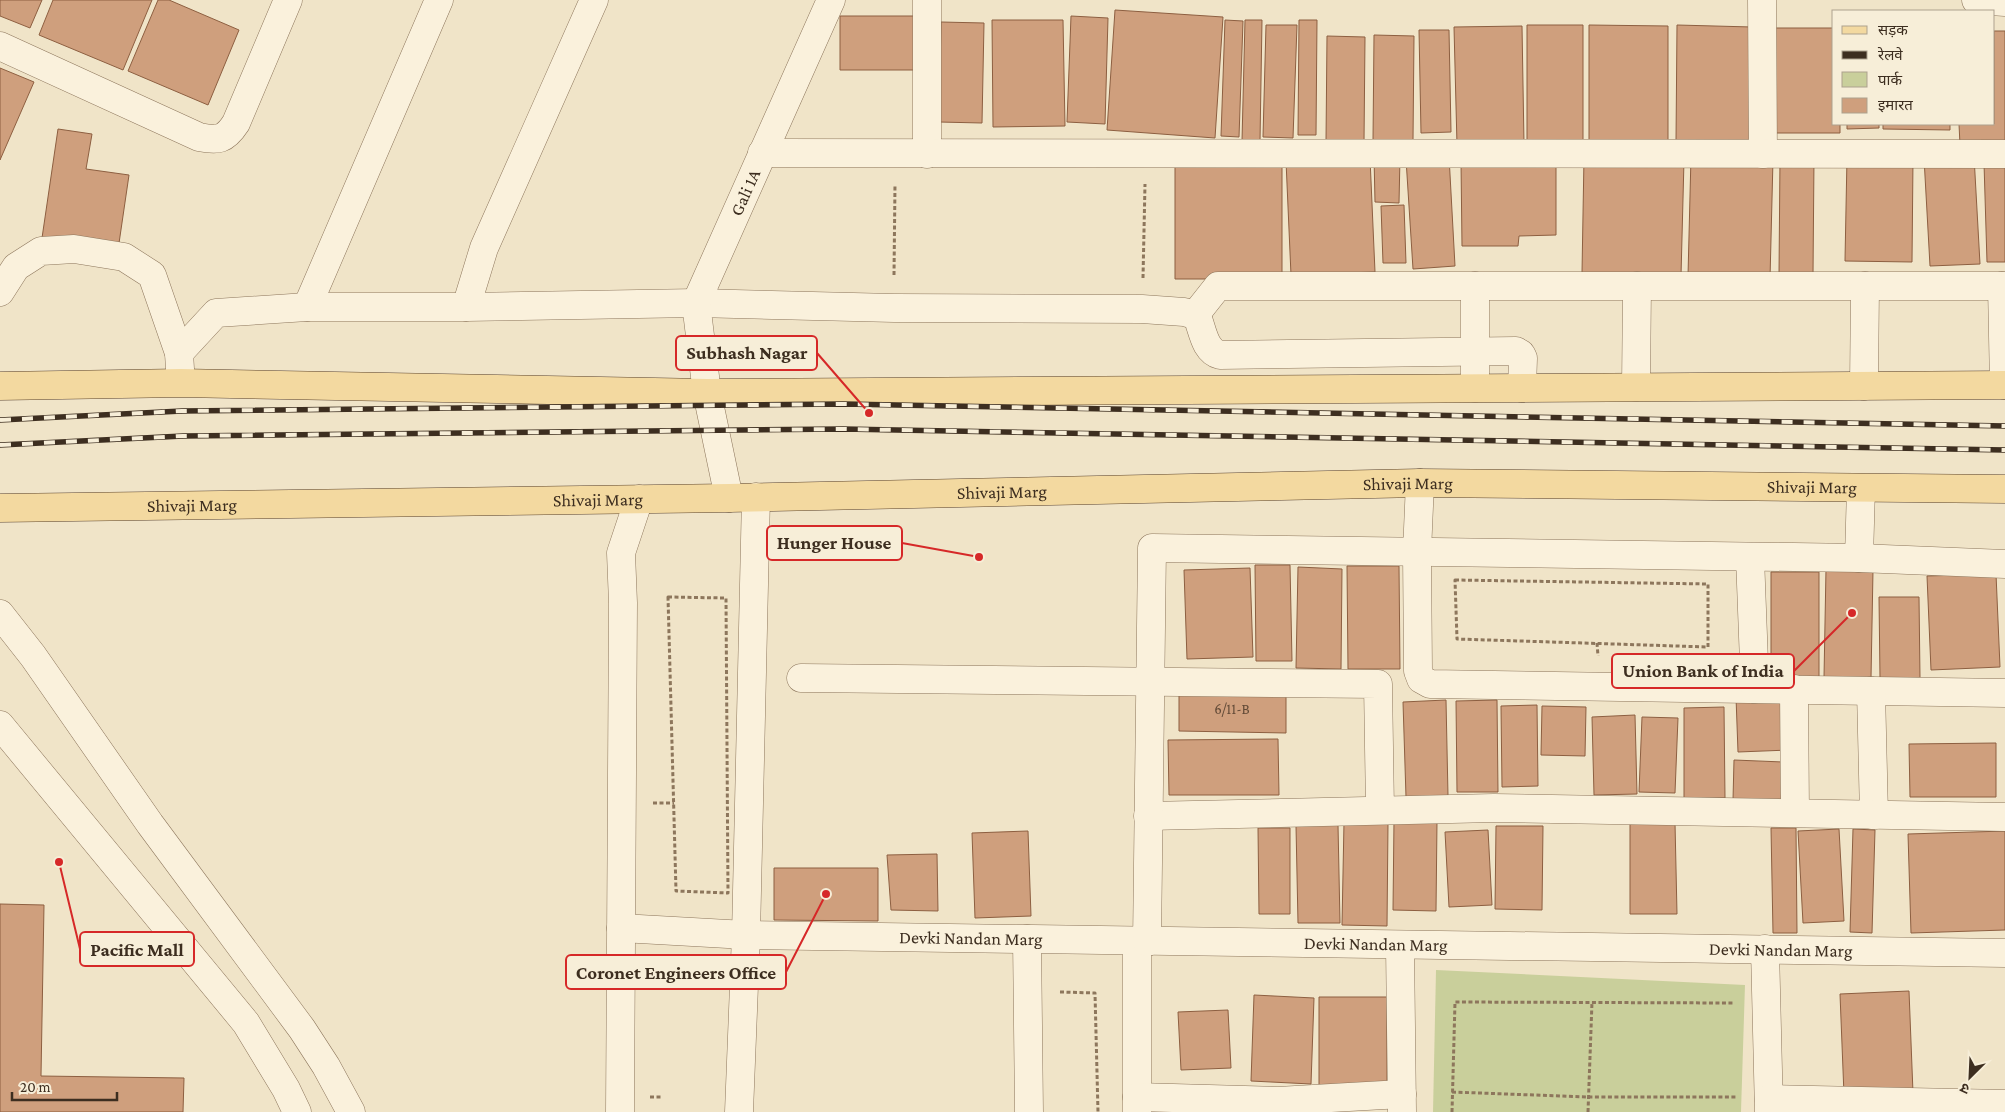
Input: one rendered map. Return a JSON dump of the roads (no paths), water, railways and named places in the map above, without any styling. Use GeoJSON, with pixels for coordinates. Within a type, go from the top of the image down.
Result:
{"type":"FeatureCollection","features":[{"type":"Feature","properties":{"kind":"main road"},"geometry":{"type":"LineString","coordinates":[[0,386],[181,384],[707,393],[2005,385]]}},
{"type":"Feature","properties":{"kind":"main road","name":"Shivaji Marg"},"geometry":{"type":"LineString","coordinates":[[0,508],[729,498],[1420,483],[2005,489]]}},
{"type":"Feature","properties":{"kind":"street"},"geometry":{"type":"LineString","coordinates":[[0,46],[199,137],[221,139],[229,134],[236,123],[288,0]]}},
{"type":"Feature","properties":{"kind":"street"},"geometry":{"type":"LineString","coordinates":[[307,306],[439,0]]}},
{"type":"Feature","properties":{"kind":"street"},"geometry":{"type":"LineString","coordinates":[[466,307],[484,248],[594,0]]}},
{"type":"Feature","properties":{"kind":"street","name":"Gali 1A"},"geometry":{"type":"LineString","coordinates":[[696,303],[831,0]]}},
{"type":"Feature","properties":{"kind":"street"},"geometry":{"type":"LineString","coordinates":[[927,0],[928,154]]}},
{"type":"Feature","properties":{"kind":"street"},"geometry":{"type":"LineString","coordinates":[[1762,0],[1762,154]]}},
{"type":"Feature","properties":{"kind":"street"},"geometry":{"type":"LineString","coordinates":[[1976,0],[2005,2]]}},
{"type":"Feature","properties":{"kind":"street"},"geometry":{"type":"LineString","coordinates":[[762,154],[2005,154]]}},
{"type":"Feature","properties":{"kind":"street"},"geometry":{"type":"LineString","coordinates":[[0,292],[16,267],[41,251],[74,250],[124,257],[152,275],[179,353],[181,384]]}},
{"type":"Feature","properties":{"kind":"street"},"geometry":{"type":"LineString","coordinates":[[1195,315],[1218,286],[2004,286],[2005,385]]}},
{"type":"Feature","properties":{"kind":"street"},"geometry":{"type":"LineString","coordinates":[[1475,286],[1475,388]]}},
{"type":"Feature","properties":{"kind":"street"},"geometry":{"type":"LineString","coordinates":[[1636,387],[1637,286]]}},
{"type":"Feature","properties":{"kind":"street"},"geometry":{"type":"LineString","coordinates":[[1864,386],[1865,286]]}},
{"type":"Feature","properties":{"kind":"street"},"geometry":{"type":"LineString","coordinates":[[179,353],[216,313],[307,306],[466,307],[696,303],[894,308],[1142,308],[1184,312],[1195,315],[1208,347],[1212,352],[1220,355],[1516,351],[1521,354],[1522,388]]}},
{"type":"Feature","properties":{"kind":"street"},"geometry":{"type":"LineString","coordinates":[[696,303],[707,393],[729,498]]}},
{"type":"Feature","properties":{"kind":"street"},"geometry":{"type":"LineString","coordinates":[[1420,483],[1417,552],[1418,671],[1421,679],[1430,684],[2005,693]]}},
{"type":"Feature","properties":{"kind":"street"},"geometry":{"type":"LineString","coordinates":[[1859,558],[1861,488]]}},
{"type":"Feature","properties":{"kind":"street"},"geometry":{"type":"LineString","coordinates":[[739,1112],[746,935],[756,497]]}},
{"type":"Feature","properties":{"kind":"street"},"geometry":{"type":"LineString","coordinates":[[620,1112],[624,603],[621,552],[639,499]]}},
{"type":"Feature","properties":{"kind":"street"},"geometry":{"type":"LineString","coordinates":[[1400,945],[1402,1103],[1278,1106],[1137,1105],[1148,816],[1152,548],[1859,558],[2005,564]]}},
{"type":"Feature","properties":{"kind":"street"},"geometry":{"type":"LineString","coordinates":[[1750,557],[1755,689]]}},
{"type":"Feature","properties":{"kind":"street"},"geometry":{"type":"LineString","coordinates":[[0,614],[33,656],[150,824],[302,1028],[326,1066],[351,1112]]}},
{"type":"Feature","properties":{"kind":"street"},"geometry":{"type":"LineString","coordinates":[[801,678],[1378,684],[1380,810]]}},
{"type":"Feature","properties":{"kind":"street"},"geometry":{"type":"LineString","coordinates":[[1794,689],[1794,813]]}},
{"type":"Feature","properties":{"kind":"street"},"geometry":{"type":"LineString","coordinates":[[1871,690],[1874,815]]}},
{"type":"Feature","properties":{"kind":"street"},"geometry":{"type":"LineString","coordinates":[[0,725],[246,1023],[286,1089],[297,1112]]}},
{"type":"Feature","properties":{"kind":"street"},"geometry":{"type":"LineString","coordinates":[[1148,816],[1494,808],[2005,817]]}},
{"type":"Feature","properties":{"kind":"street","name":"Devki Nandan Marg"},"geometry":{"type":"LineString","coordinates":[[621,928],[746,935],[2005,953]]}},
{"type":"Feature","properties":{"kind":"street"},"geometry":{"type":"LineString","coordinates":[[1026,939],[1029,1112]]}},
{"type":"Feature","properties":{"kind":"street"},"geometry":{"type":"LineString","coordinates":[[1765,949],[1769,1106],[1869,1107],[2005,1104]]}},
{"type":"Feature","properties":{"kind":"railway"},"geometry":{"type":"LineString","coordinates":[[0,420],[182,411],[843,404],[2005,426]]}},
{"type":"Feature","properties":{"kind":"railway"},"geometry":{"type":"LineString","coordinates":[[0,445],[183,436],[843,429],[2005,450]]}},
{"type":"Feature","properties":{"kind":"place","name":"Subhash Nagar"},"geometry":{"type":"Point","coordinates":[869,413]}},
{"type":"Feature","properties":{"kind":"place","name":"Hunger House"},"geometry":{"type":"Point","coordinates":[979,557]}},
{"type":"Feature","properties":{"kind":"place","name":"Union Bank of India"},"geometry":{"type":"Point","coordinates":[1852,613]}},
{"type":"Feature","properties":{"kind":"place","name":"Pacific Mall"},"geometry":{"type":"Point","coordinates":[59,862]}},
{"type":"Feature","properties":{"kind":"place","name":"Coronet Engineers Office"},"geometry":{"type":"Point","coordinates":[826,894]}}]}
